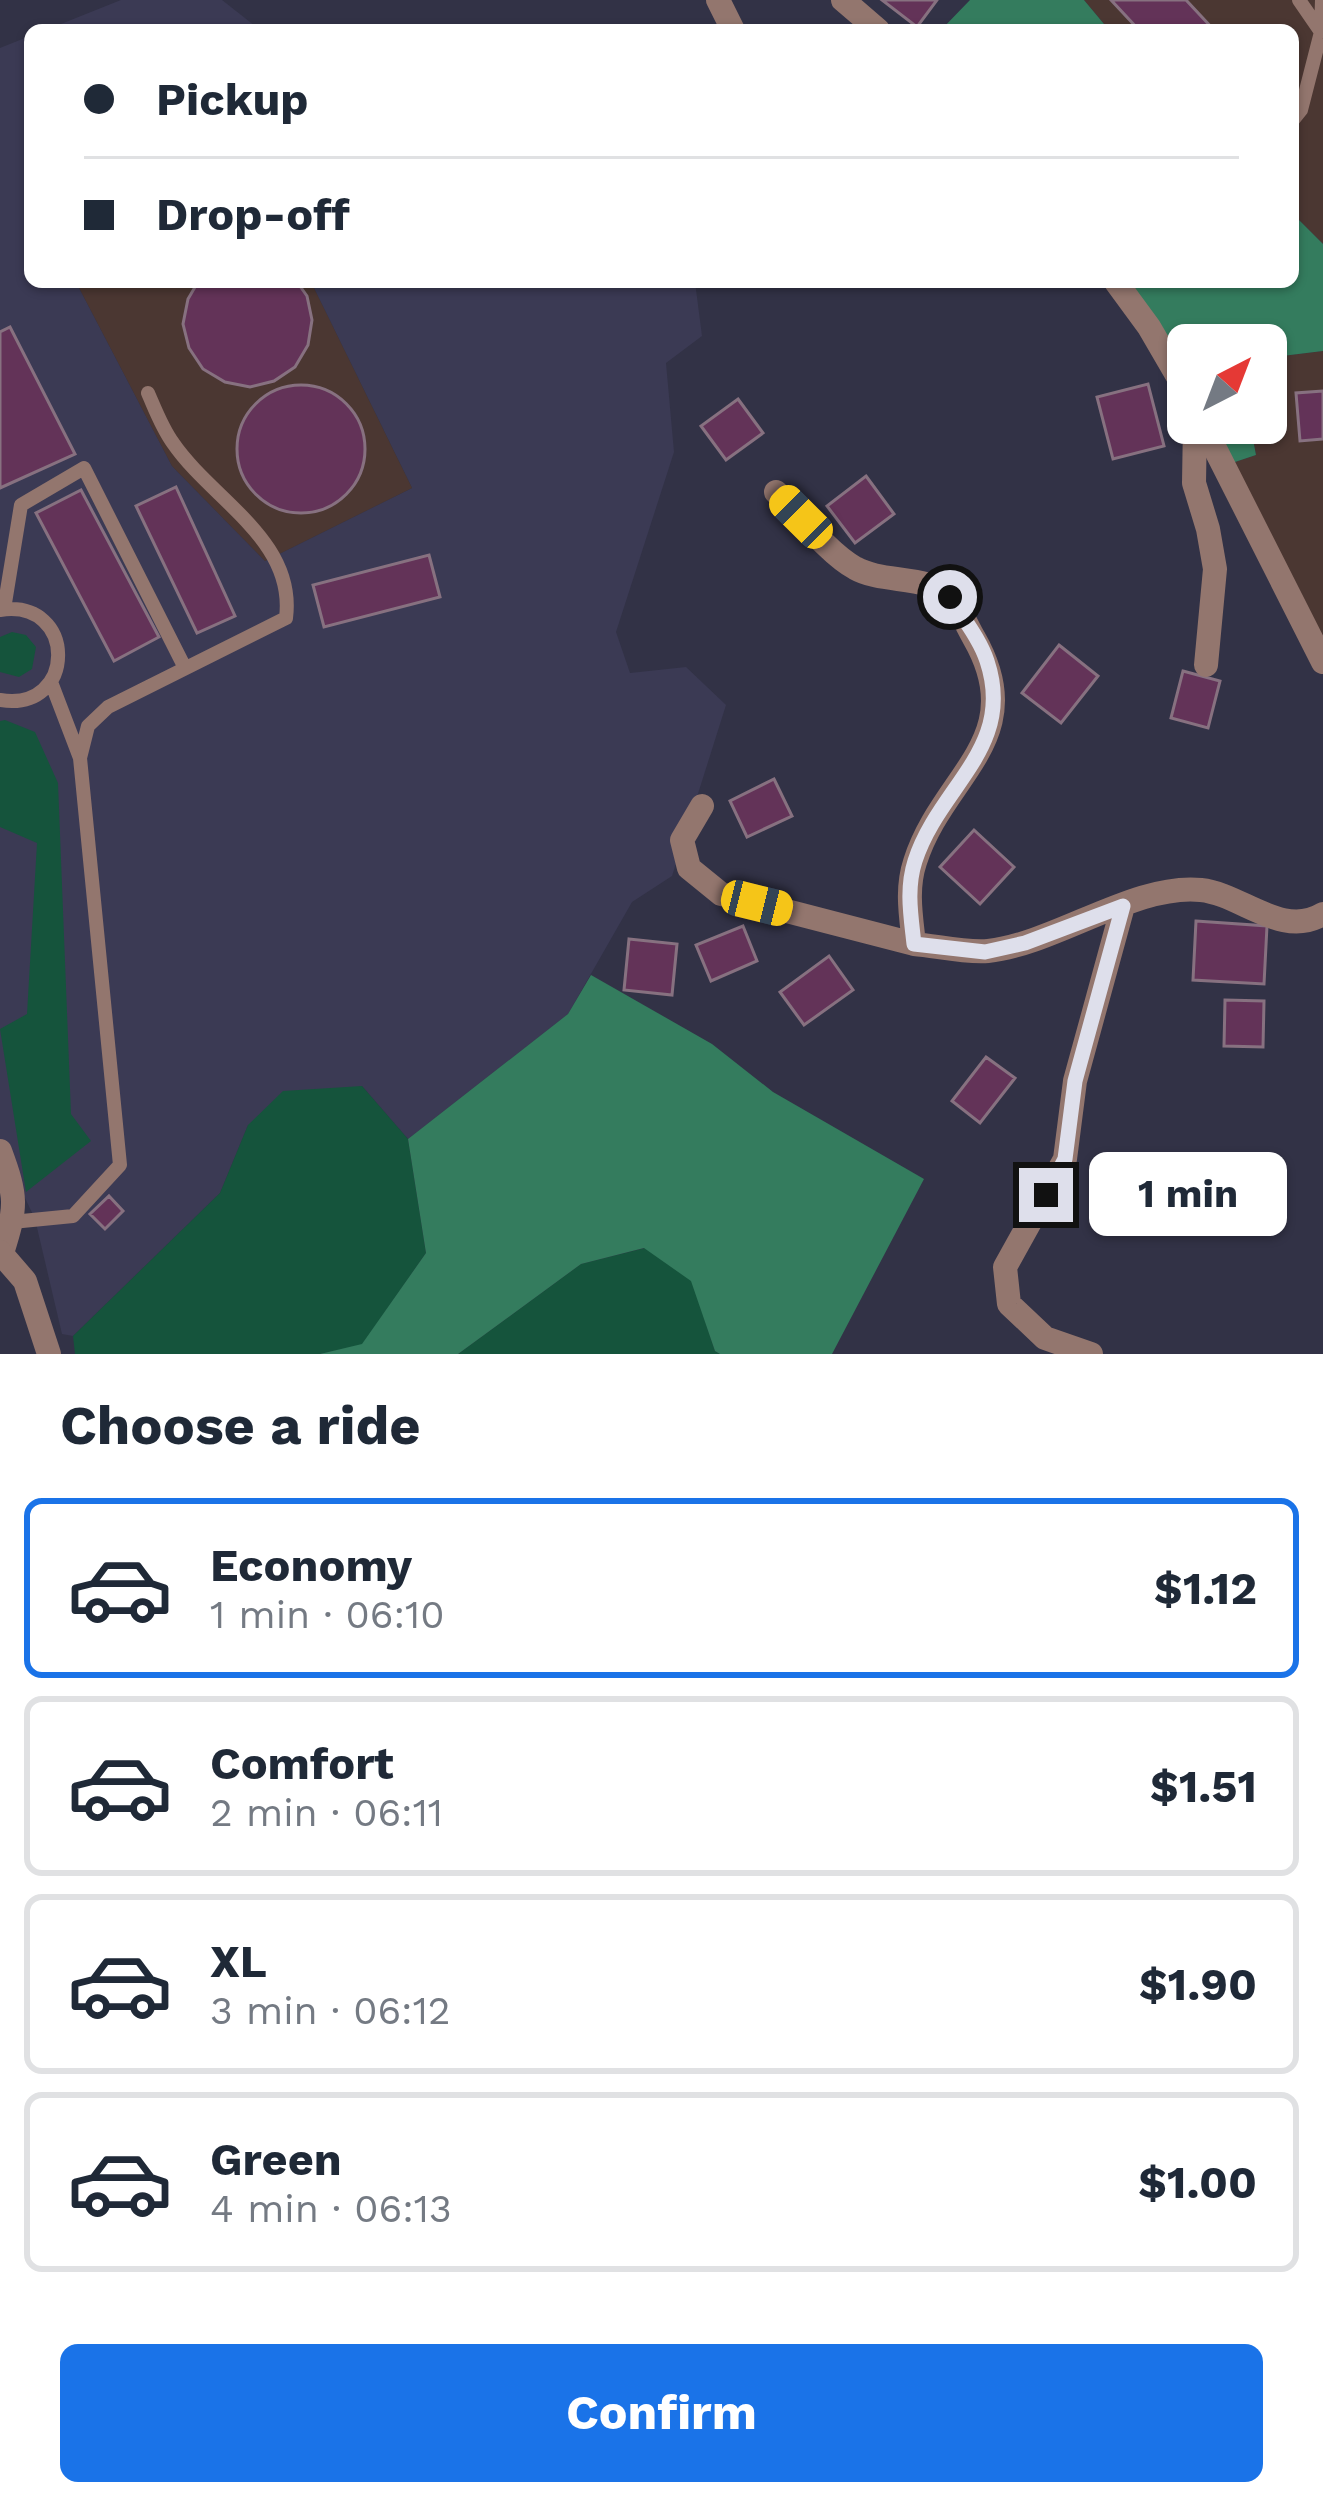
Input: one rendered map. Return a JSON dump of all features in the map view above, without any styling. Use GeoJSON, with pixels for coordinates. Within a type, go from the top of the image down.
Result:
{"type":"FeatureCollection","features":[{"type":"Feature","properties":{"kind":"street"},"geometry":{"type":"LineString","coordinates":[[845,2],[871,24]]}},
{"type":"Feature","properties":{"kind":"street"},"geometry":{"type":"LineString","coordinates":[[1120,288],[1167,358]]}},
{"type":"Feature","properties":{"kind":"street"},"geometry":{"type":"LineString","coordinates":[[1196,444],[1193,483],[1215,569],[1206,665]]}},
{"type":"Feature","properties":{"kind":"street"},"geometry":{"type":"LineString","coordinates":[[1209,444],[1323,662]]}},
{"type":"Feature","properties":{"kind":"street"},"geometry":{"type":"LineString","coordinates":[[776,492],[851,567],[933,586],[950,597],[987,660],[995,721],[975,760],[941,806],[915,860],[909,892],[914,944]]}},
{"type":"Feature","properties":{"kind":"street"},"geometry":{"type":"LineString","coordinates":[[702,806],[682,840],[689,868],[721,894],[914,944],[985,952],[1025,943],[1168,893],[1203,890],[1293,923],[1323,914]]}},
{"type":"Feature","properties":{"kind":"street"},"geometry":{"type":"LineString","coordinates":[[1091,1354],[1045,1338],[1009,1304],[1005,1267],[1065,1159],[1075,1081],[1123,906]]}},
{"type":"Feature","properties":{"kind":"street"},"geometry":{"type":"LineString","coordinates":[[0,1151],[15,1191],[12,1222],[1,1252],[25,1281],[50,1354]]}},
{"type":"Feature","properties":{"kind":"lane"},"geometry":{"type":"LineString","coordinates":[[1299,0],[1321,32]]}},
{"type":"Feature","properties":{"kind":"lane"},"geometry":{"type":"LineString","coordinates":[[1299,112],[1321,32],[1322,0]]}},
{"type":"Feature","properties":{"kind":"lane"},"geometry":{"type":"LineString","coordinates":[[845,2],[886,24]]}},
{"type":"Feature","properties":{"kind":"lane"},"geometry":{"type":"LineString","coordinates":[[80,758],[88,726],[108,706],[286,617],[288,598],[276,555],[172,442],[148,392]]}},
{"type":"Feature","properties":{"kind":"lane"},"geometry":{"type":"LineString","coordinates":[[12,1222],[73,1216],[120,1165],[80,758],[51,682],[59,652],[47,624],[35,614],[2,609],[21,505],[84,467],[184,666]]}},
{"type":"Feature","properties":{"kind":"lane"},"geometry":{"type":"LineString","coordinates":[[0,700],[26,700],[51,682]]}},
{"type":"Feature","properties":{"kind":"shaded area"},"geometry":{"type":"Polygon","coordinates":[[[121,0],[222,0],[252,24],[61,24],[121,0]]]}},
{"type":"Feature","properties":{"kind":"shaded area"},"geometry":{"type":"Polygon","coordinates":[[[1084,0],[1323,0],[1323,244],[1299,220],[1299,24],[1104,24],[1084,0]]]}},
{"type":"Feature","properties":{"kind":"shaded area"},"geometry":{"type":"Polygon","coordinates":[[[24,38],[24,288],[79,288],[172,466],[265,561],[412,488],[314,288],[696,288],[702,336],[666,363],[674,452],[616,632],[630,673],[686,667],[726,705],[672,876],[632,902],[568,1014],[408,1139],[362,1086],[248,1125],[220,1193],[73,1336],[62,1334],[35,1219],[0,1145],[0,48],[24,38]]]}},
{"type":"Feature","properties":{"kind":"shaded area"},"geometry":{"type":"Polygon","coordinates":[[[79,288],[314,288],[412,488],[265,561],[172,466],[79,288]]]}},
{"type":"Feature","properties":{"kind":"shaded area"},"geometry":{"type":"Polygon","coordinates":[[[1323,351],[1323,662],[1223,466],[1256,455],[1254,444],[1287,444],[1287,355],[1323,351]]]}},
{"type":"Feature","properties":{"kind":"green space"},"geometry":{"type":"Polygon","coordinates":[[[970,0],[1084,0],[1104,24],[947,24],[970,0]]]}},
{"type":"Feature","properties":{"kind":"green space"},"geometry":{"type":"Polygon","coordinates":[[[1299,220],[1323,244],[1323,351],[1287,355],[1287,324],[1167,324],[1167,361],[1120,288],[1299,288],[1299,220]]]}},
{"type":"Feature","properties":{"kind":"green space"},"geometry":{"type":"Polygon","coordinates":[[[1212,444],[1254,444],[1256,455],[1223,466],[1212,444]]]}},
{"type":"Feature","properties":{"kind":"green space"},"geometry":{"type":"Polygon","coordinates":[[[12,632],[26,635],[36,647],[32,669],[19,677],[0,672],[0,637],[12,632]]]}},
{"type":"Feature","properties":{"kind":"green space"},"geometry":{"type":"Polygon","coordinates":[[[0,721],[35,732],[58,783],[71,1114],[91,1141],[26,1192],[0,1029],[27,1014],[37,843],[0,827],[0,721]]]}},
{"type":"Feature","properties":{"kind":"green space"},"geometry":{"type":"Polygon","coordinates":[[[591,975],[712,1044],[773,1092],[924,1179],[832,1354],[720,1354],[691,1281],[644,1248],[581,1264],[458,1354],[320,1354],[362,1344],[426,1253],[408,1139],[568,1014],[591,975]]]}},
{"type":"Feature","properties":{"kind":"green space"},"geometry":{"type":"Polygon","coordinates":[[[362,1086],[408,1139],[426,1253],[362,1345],[320,1354],[75,1354],[73,1336],[220,1193],[248,1125],[283,1091],[362,1086]]]}},
{"type":"Feature","properties":{"kind":"green space"},"geometry":{"type":"Polygon","coordinates":[[[645,1248],[692,1281],[720,1354],[458,1354],[581,1264],[645,1248]]]}},
{"type":"Feature","properties":{"kind":"building"},"geometry":{"type":"Polygon","coordinates":[[[882,0],[937,0],[919,24],[882,0]]]}},
{"type":"Feature","properties":{"kind":"building"},"geometry":{"type":"Polygon","coordinates":[[[1111,0],[1186,0],[1208,24],[1133,24],[1111,0]]]}},
{"type":"Feature","properties":{"kind":"building"},"geometry":{"type":"Polygon","coordinates":[[[194,288],[301,288],[312,320],[308,345],[295,367],[274,381],[250,387],[225,382],[203,369],[189,348],[183,324],[194,288]]]}},
{"type":"Feature","properties":{"kind":"building"},"geometry":{"type":"Polygon","coordinates":[[[10,327],[75,454],[0,488],[0,332],[10,327]]]}},
{"type":"Feature","properties":{"kind":"building"},"geometry":{"type":"Polygon","coordinates":[[[1148,384],[1164,446],[1113,459],[1097,397],[1148,384]]]}},
{"type":"Feature","properties":{"kind":"building"},"geometry":{"type":"Polygon","coordinates":[[[301,385],[325,390],[346,404],[360,425],[365,449],[360,473],[346,494],[325,508],[301,513],[277,508],[256,494],[242,473],[237,449],[242,425],[256,404],[277,390],[301,385]]]}},
{"type":"Feature","properties":{"kind":"building"},"geometry":{"type":"Polygon","coordinates":[[[1323,391],[1323,439],[1300,441],[1296,393],[1323,391]]]}},
{"type":"Feature","properties":{"kind":"building"},"geometry":{"type":"Polygon","coordinates":[[[738,399],[763,433],[726,460],[701,426],[738,399]]]}},
{"type":"Feature","properties":{"kind":"building"},"geometry":{"type":"Polygon","coordinates":[[[866,476],[894,514],[855,543],[827,506],[866,476]]]}},
{"type":"Feature","properties":{"kind":"building"},"geometry":{"type":"Polygon","coordinates":[[[176,487],[235,616],[197,633],[136,506],[176,487]]]}},
{"type":"Feature","properties":{"kind":"building"},"geometry":{"type":"Polygon","coordinates":[[[81,490],[159,637],[114,661],[36,513],[81,490]]]}},
{"type":"Feature","properties":{"kind":"building"},"geometry":{"type":"Polygon","coordinates":[[[429,555],[440,597],[324,627],[313,585],[429,555]]]}},
{"type":"Feature","properties":{"kind":"building"},"geometry":{"type":"Polygon","coordinates":[[[1059,645],[1098,676],[1061,723],[1022,693],[1059,645]]]}},
{"type":"Feature","properties":{"kind":"building"},"geometry":{"type":"Polygon","coordinates":[[[1183,671],[1220,681],[1208,728],[1171,718],[1183,671]]]}},
{"type":"Feature","properties":{"kind":"building"},"geometry":{"type":"Polygon","coordinates":[[[774,779],[792,816],[747,837],[730,801],[774,779]]]}},
{"type":"Feature","properties":{"kind":"building"},"geometry":{"type":"Polygon","coordinates":[[[974,830],[1014,867],[980,904],[940,867],[974,830]]]}},
{"type":"Feature","properties":{"kind":"building"},"geometry":{"type":"Polygon","coordinates":[[[1196,921],[1267,926],[1264,984],[1193,980],[1196,921]]]}},
{"type":"Feature","properties":{"kind":"building"},"geometry":{"type":"Polygon","coordinates":[[[743,926],[757,961],[711,981],[696,945],[743,926]]]}},
{"type":"Feature","properties":{"kind":"building"},"geometry":{"type":"Polygon","coordinates":[[[629,939],[677,944],[672,995],[624,990],[629,939]]]}},
{"type":"Feature","properties":{"kind":"building"},"geometry":{"type":"Polygon","coordinates":[[[829,956],[853,990],[804,1025],[780,992],[829,956]]]}},
{"type":"Feature","properties":{"kind":"building"},"geometry":{"type":"Polygon","coordinates":[[[1225,1000],[1264,1001],[1263,1047],[1224,1046],[1225,1000]]]}},
{"type":"Feature","properties":{"kind":"building"},"geometry":{"type":"Polygon","coordinates":[[[986,1057],[1015,1078],[980,1123],[952,1101],[986,1057]]]}},
{"type":"Feature","properties":{"kind":"building"},"geometry":{"type":"Polygon","coordinates":[[[109,1196],[123,1211],[105,1229],[90,1214],[109,1196]]]}},
{"type":"Feature","properties":{"kind":"route"},"geometry":{"type":"LineString","coordinates":[[950,597],[987,660],[995,721],[975,760],[941,806],[915,860],[909,892],[914,944],[985,952],[1025,943],[1123,906],[1075,1081],[1065,1159],[1046,1195]]}}]}
